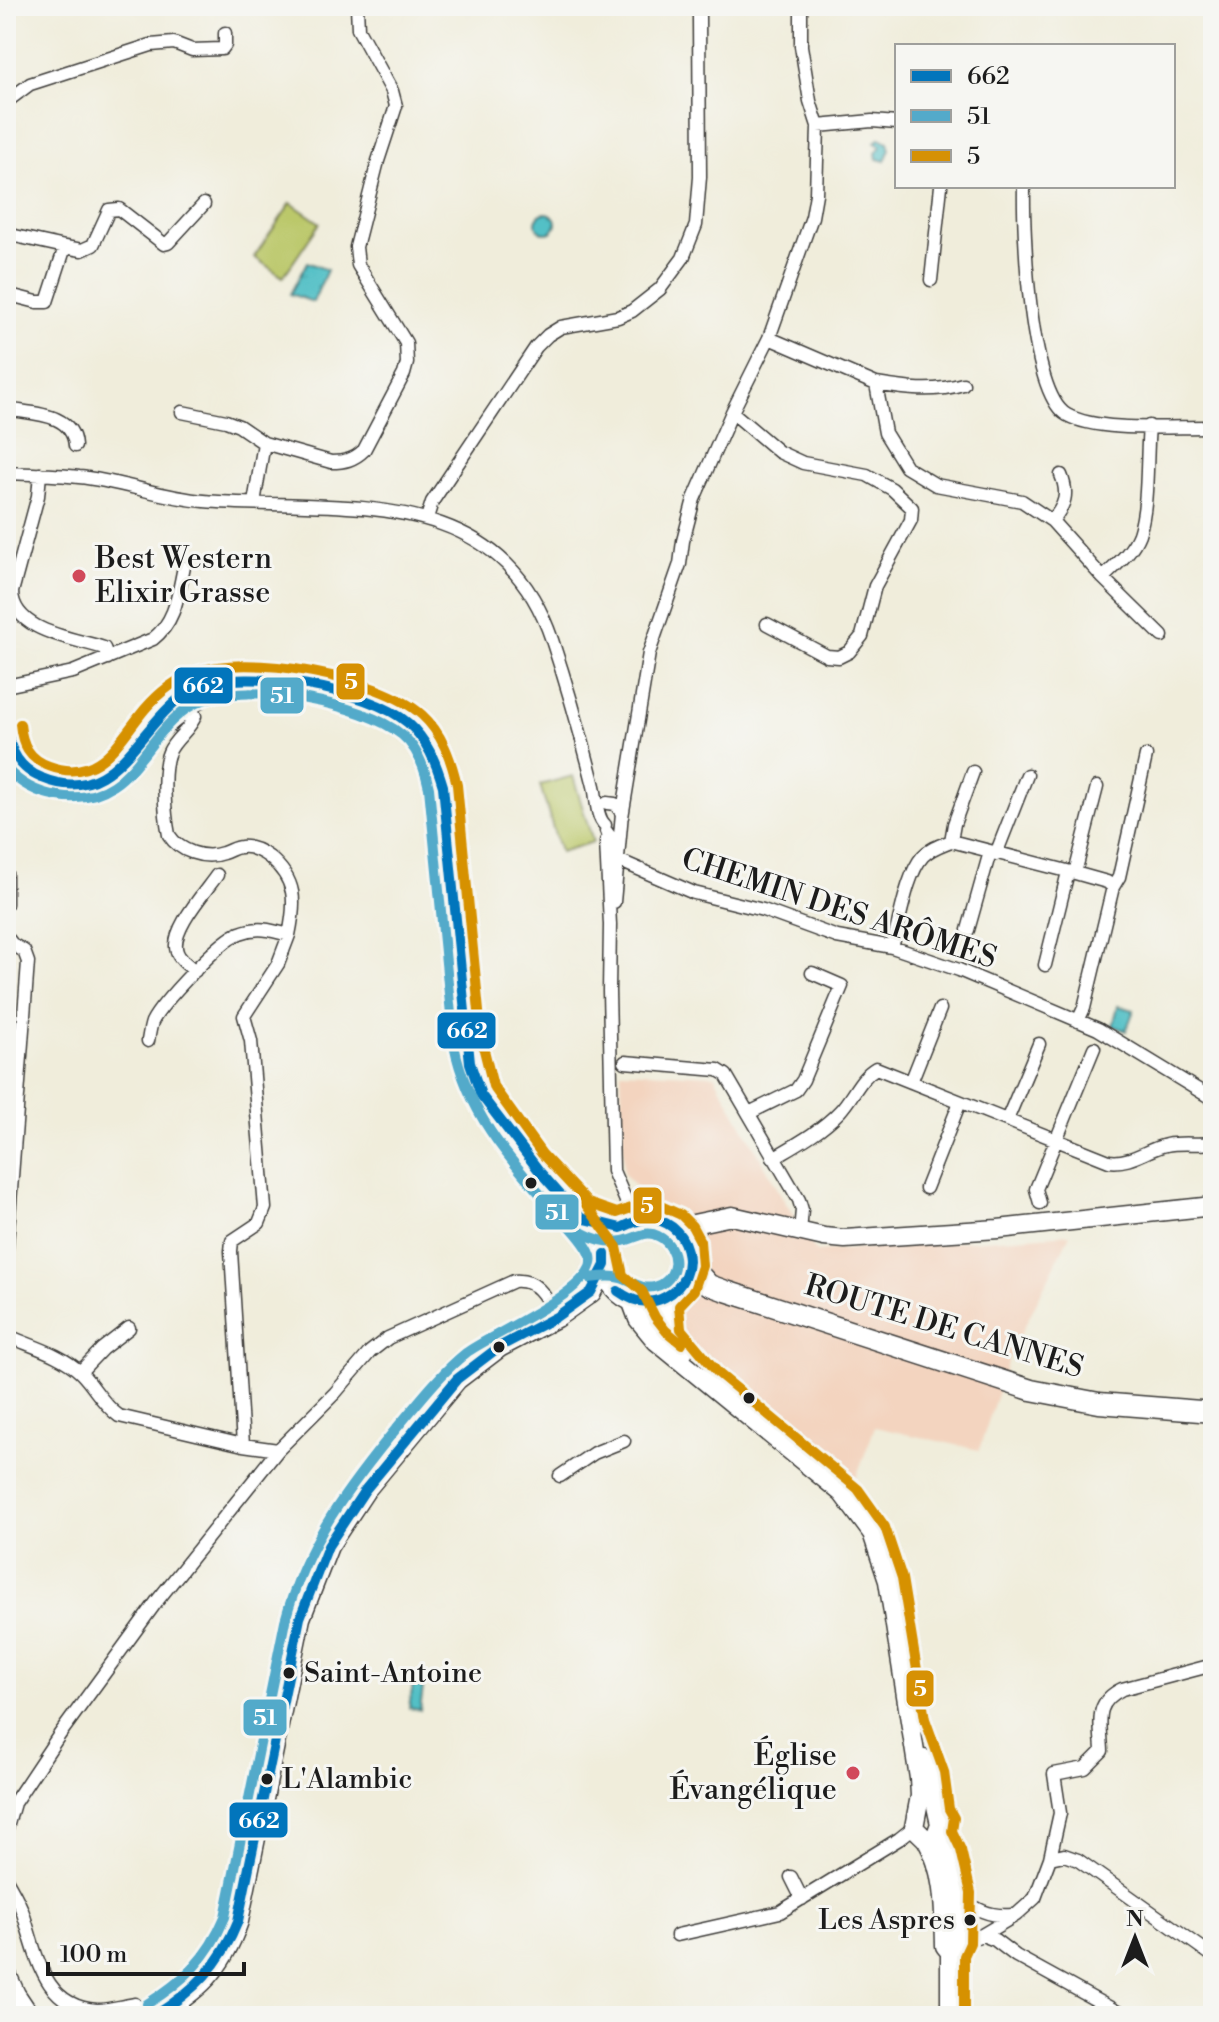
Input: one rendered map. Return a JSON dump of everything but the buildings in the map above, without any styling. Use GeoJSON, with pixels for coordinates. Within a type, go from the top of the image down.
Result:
{"type":"FeatureCollection","features":[{"type":"Feature","properties":{"kind":"highway"},"geometry":{"type":"LineString","coordinates":[[6,1977],[28,2016]]}},
{"type":"Feature","properties":{"kind":"main road"},"geometry":{"type":"LineString","coordinates":[[6,726],[7,747],[25,768],[48,781],[77,784],[106,776],[133,751],[144,732],[170,704],[202,685],[218,680],[257,679],[365,699],[410,722],[424,740],[435,755],[443,786],[468,1044],[481,1095],[510,1136],[581,1218],[605,1260],[611,1283],[624,1295],[656,1341],[848,1499],[872,1533],[888,1581],[926,1825],[941,1882],[945,1946],[953,1944]]}},
{"type":"Feature","properties":{"kind":"main road"},"geometry":{"type":"LineString","coordinates":[[581,1218],[623,1226],[649,1219],[674,1228],[732,1216],[845,1239],[916,1236],[1213,1206]]}},
{"type":"Feature","properties":{"kind":"main road"},"geometry":{"type":"LineString","coordinates":[[591,1292],[654,1302],[672,1294],[684,1282],[688,1255],[698,1224]]}},
{"type":"Feature","properties":{"kind":"main road"},"geometry":{"type":"LineString","coordinates":[[154,2016],[211,1974],[229,1948],[238,1921],[300,1618],[328,1546],[365,1490],[457,1379],[499,1347],[556,1317],[591,1292],[610,1239],[623,1226]]}},
{"type":"Feature","properties":{"kind":"main road"},"geometry":{"type":"LineString","coordinates":[[674,1228],[688,1255]]}},
{"type":"Feature","properties":{"kind":"main road","name":"ROUTE DE CANNES"},"geometry":{"type":"LineString","coordinates":[[688,1255],[709,1285]]}},
{"type":"Feature","properties":{"kind":"main road","name":"ROUTE DE CANNES"},"geometry":{"type":"LineString","coordinates":[[672,1294],[709,1285],[1031,1390],[1099,1403],[1213,1412]]}},
{"type":"Feature","properties":{"kind":"main road"},"geometry":{"type":"LineString","coordinates":[[672,1294],[669,1336],[708,1383]]}},
{"type":"Feature","properties":{"kind":"main road"},"geometry":{"type":"LineString","coordinates":[[926,1825],[948,1855],[957,1896],[950,2016]]}},
{"type":"Feature","properties":{"kind":"street"},"geometry":{"type":"LineString","coordinates":[[182,412],[239,426],[264,443],[331,462],[342,462],[364,450],[407,363],[406,343],[358,265],[356,256],[372,180],[396,106],[392,91],[358,29],[357,6]]}},
{"type":"Feature","properties":{"kind":"street"},"geometry":{"type":"LineString","coordinates":[[427,518],[432,502],[536,347],[561,327],[618,317],[632,311],[660,289],[683,258],[696,225],[700,177],[699,16],[696,6]]}},
{"type":"Feature","properties":{"kind":"street"},"geometry":{"type":"LineString","coordinates":[[610,925],[621,819],[627,794],[626,780],[649,653],[680,564],[694,499],[769,338],[812,217],[816,194],[818,126],[810,101],[801,46],[801,6]]}},
{"type":"Feature","properties":{"kind":"street"},"geometry":{"type":"LineString","coordinates":[[6,102],[30,84],[151,45],[174,43],[192,50],[222,49],[225,33]]}},
{"type":"Feature","properties":{"kind":"street"},"geometry":{"type":"LineString","coordinates":[[818,126],[849,122],[895,123]]}},
{"type":"Feature","properties":{"kind":"street"},"geometry":{"type":"LineString","coordinates":[[931,280],[941,188]]}},
{"type":"Feature","properties":{"kind":"street"},"geometry":{"type":"LineString","coordinates":[[1024,188],[1023,221],[1031,306],[1045,383],[1054,404],[1068,415],[1116,426],[1213,427]]}},
{"type":"Feature","properties":{"kind":"street"},"geometry":{"type":"LineString","coordinates":[[6,234],[82,250],[93,245],[109,210],[114,208],[160,242],[168,243],[204,204]]}},
{"type":"Feature","properties":{"kind":"street"},"geometry":{"type":"LineString","coordinates":[[6,294],[47,302],[65,247]]}},
{"type":"Feature","properties":{"kind":"street"},"geometry":{"type":"LineString","coordinates":[[769,338],[876,384],[916,390],[944,390],[963,384]]}},
{"type":"Feature","properties":{"kind":"street"},"geometry":{"type":"LineString","coordinates":[[876,384],[885,433],[906,467],[936,485],[1022,501],[1052,521],[1103,578],[1162,636]]}},
{"type":"Feature","properties":{"kind":"street"},"geometry":{"type":"LineString","coordinates":[[6,409],[62,421],[74,435],[75,446]]}},
{"type":"Feature","properties":{"kind":"street"},"geometry":{"type":"LineString","coordinates":[[732,412],[779,452],[803,463],[867,475],[892,489],[912,508],[911,520],[875,586],[862,636],[849,652],[839,657],[827,656],[767,624]]}},
{"type":"Feature","properties":{"kind":"street"},"geometry":{"type":"LineString","coordinates":[[1103,578],[1127,555],[1138,536],[1149,426]]}},
{"type":"Feature","properties":{"kind":"street"},"geometry":{"type":"LineString","coordinates":[[254,503],[264,443]]}},
{"type":"Feature","properties":{"kind":"street"},"geometry":{"type":"LineString","coordinates":[[6,473],[80,477],[201,501],[325,505],[427,518],[479,541],[536,602],[553,642],[594,786],[606,805]]}},
{"type":"Feature","properties":{"kind":"street"},"geometry":{"type":"LineString","coordinates":[[40,474],[38,496],[12,592],[12,605],[27,622],[104,648],[108,658]]}},
{"type":"Feature","properties":{"kind":"street"},"geometry":{"type":"LineString","coordinates":[[1052,521],[1064,506],[1067,488],[1061,475]]}},
{"type":"Feature","properties":{"kind":"street"},"geometry":{"type":"LineString","coordinates":[[6,686],[73,672],[162,633],[172,616],[184,567]]}},
{"type":"Feature","properties":{"kind":"street"},"geometry":{"type":"LineString","coordinates":[[144,732],[165,729],[191,708],[203,696],[202,685]]}},
{"type":"Feature","properties":{"kind":"street"},"geometry":{"type":"LineString","coordinates":[[191,708],[194,721],[177,739],[165,766],[169,835],[174,843],[197,854],[222,854],[242,847],[262,852],[290,880],[294,899],[289,935],[278,964],[244,1016],[251,1041],[265,1208],[259,1223],[232,1241],[231,1251],[243,1445]]}},
{"type":"Feature","properties":{"kind":"street"},"geometry":{"type":"LineString","coordinates":[[1078,1021],[1084,1008],[1113,887],[1119,877],[1146,756]]}},
{"type":"Feature","properties":{"kind":"street"},"geometry":{"type":"LineString","coordinates":[[951,841],[973,772]]}},
{"type":"Feature","properties":{"kind":"street"},"geometry":{"type":"LineString","coordinates":[[968,930],[993,853],[1027,775]]}},
{"type":"Feature","properties":{"kind":"street"},"geometry":{"type":"LineString","coordinates":[[618,860],[612,839],[600,821],[606,805],[626,780]]}},
{"type":"Feature","properties":{"kind":"street"},"geometry":{"type":"LineString","coordinates":[[1045,965],[1097,787]]}},
{"type":"Feature","properties":{"kind":"street"},"geometry":{"type":"LineString","coordinates":[[606,805],[618,806],[621,819]]}},
{"type":"Feature","properties":{"kind":"street"},"geometry":{"type":"LineString","coordinates":[[606,828],[621,819]]}},
{"type":"Feature","properties":{"kind":"street"},"geometry":{"type":"LineString","coordinates":[[606,828],[613,1171],[626,1201],[649,1219]]}},
{"type":"Feature","properties":{"kind":"street"},"geometry":{"type":"LineString","coordinates":[[892,947],[914,869],[934,847],[951,841],[1072,872],[1107,882],[1113,887]]}},
{"type":"Feature","properties":{"kind":"street","name":"CHEMIN DES ARÔMES"},"geometry":{"type":"LineString","coordinates":[[618,860],[694,893],[763,910],[837,937],[892,947],[959,970],[1117,1040],[1213,1099]]}},
{"type":"Feature","properties":{"kind":"street"},"geometry":{"type":"LineString","coordinates":[[6,873],[6,904]]}},
{"type":"Feature","properties":{"kind":"street"},"geometry":{"type":"LineString","coordinates":[[195,971],[178,955],[176,945],[188,915],[217,875]]}},
{"type":"Feature","properties":{"kind":"street"},"geometry":{"type":"LineString","coordinates":[[148,1041],[152,1021],[215,948],[238,933],[264,928],[289,935]]}},
{"type":"Feature","properties":{"kind":"street"},"geometry":{"type":"LineString","coordinates":[[6,936],[24,951],[28,962],[6,1257]]}},
{"type":"Feature","properties":{"kind":"street"},"geometry":{"type":"LineString","coordinates":[[749,1113],[796,1090],[803,1080],[842,986],[812,973]]}},
{"type":"Feature","properties":{"kind":"street"},"geometry":{"type":"LineString","coordinates":[[911,1082],[940,1009]]}},
{"type":"Feature","properties":{"kind":"street"},"geometry":{"type":"LineString","coordinates":[[1007,1120],[1039,1044]]}},
{"type":"Feature","properties":{"kind":"street"},"geometry":{"type":"LineString","coordinates":[[1040,1203],[1036,1189],[1094,1048]]}},
{"type":"Feature","properties":{"kind":"street"},"geometry":{"type":"LineString","coordinates":[[625,1062],[718,1070],[726,1075],[799,1200],[802,1210],[800,1232]]}},
{"type":"Feature","properties":{"kind":"street"},"geometry":{"type":"LineString","coordinates":[[773,1158],[827,1125],[854,1094],[864,1075],[876,1068],[1116,1162],[1131,1161],[1161,1146],[1213,1143]]}},
{"type":"Feature","properties":{"kind":"street"},"geometry":{"type":"LineString","coordinates":[[926,1188],[960,1102]]}},
{"type":"Feature","properties":{"kind":"street"},"geometry":{"type":"LineString","coordinates":[[623,1226],[626,1201]]}},
{"type":"Feature","properties":{"kind":"street"},"geometry":{"type":"LineString","coordinates":[[6,1831],[14,1803],[157,1601],[278,1450],[335,1393],[370,1352],[409,1327],[514,1281],[533,1283],[542,1291],[556,1317]]}},
{"type":"Feature","properties":{"kind":"street"},"geometry":{"type":"LineString","coordinates":[[80,1372],[102,1349],[129,1328]]}},
{"type":"Feature","properties":{"kind":"street"},"geometry":{"type":"LineString","coordinates":[[6,1335],[54,1356],[80,1372],[105,1406],[119,1416],[243,1445],[278,1450]]}},
{"type":"Feature","properties":{"kind":"street"},"geometry":{"type":"LineString","coordinates":[[560,1476],[594,1453],[624,1441]]}},
{"type":"Feature","properties":{"kind":"street"},"geometry":{"type":"LineString","coordinates":[[953,1944],[982,1935],[1016,1915],[1035,1898],[1050,1858],[1060,1813],[1054,1774],[1085,1768],[1102,1751],[1100,1708],[1109,1696],[1122,1689],[1213,1665]]}},
{"type":"Feature","properties":{"kind":"street"},"geometry":{"type":"LineString","coordinates":[[677,1935],[780,1912],[926,1825]]}},
{"type":"Feature","properties":{"kind":"street"},"geometry":{"type":"LineString","coordinates":[[1050,1858],[1064,1855],[1078,1860],[1213,1956]]}},
{"type":"Feature","properties":{"kind":"street"},"geometry":{"type":"LineString","coordinates":[[791,1877],[802,1899]]}},
{"type":"Feature","properties":{"kind":"street"},"geometry":{"type":"LineString","coordinates":[[6,1879],[21,1908],[43,1974],[52,1990],[82,2008],[101,2010],[135,2004]]}},
{"type":"Feature","properties":{"kind":"street"},"geometry":{"type":"LineString","coordinates":[[957,1896],[987,1914],[1016,1915]]}},
{"type":"Feature","properties":{"kind":"street"},"geometry":{"type":"LineString","coordinates":[[982,1935],[1125,2016]]}},
{"type":"Feature","properties":{"kind":"shaded area"},"geometry":{"type":"Polygon","coordinates":[[[621,1071],[714,1075],[816,1252],[1070,1234],[1008,1360],[979,1450],[875,1427],[854,1483],[706,1365],[672,1324],[703,1256],[680,1209],[650,1201],[624,1174],[621,1071]]]}},
{"type":"Feature","properties":{"kind":"green space"},"geometry":{"type":"Polygon","coordinates":[[[291,203],[320,223],[283,277],[254,257],[291,203]]]}},
{"type":"Feature","properties":{"kind":"green space"},"geometry":{"type":"Polygon","coordinates":[[[573,776],[593,842],[560,852],[540,785],[573,776]]]}},
{"type":"Feature","properties":{"kind":"water"},"geometry":{"type":"Polygon","coordinates":[[[880,138],[888,142],[890,149],[885,161],[877,159],[876,153],[881,146],[875,142],[880,138]]]}},
{"type":"Feature","properties":{"kind":"water"},"geometry":{"type":"Polygon","coordinates":[[[542,213],[550,213],[556,223],[550,233],[542,233],[536,227],[536,219],[542,213]]]}},
{"type":"Feature","properties":{"kind":"water"},"geometry":{"type":"Polygon","coordinates":[[[307,262],[327,270],[313,302],[290,294],[307,262]]]}},
{"type":"Feature","properties":{"kind":"water"},"geometry":{"type":"Polygon","coordinates":[[[1118,1006],[1134,1010],[1126,1031],[1113,1026],[1118,1006]]]}},
{"type":"Feature","properties":{"kind":"water"},"geometry":{"type":"Polygon","coordinates":[[[413,1684],[423,1688],[420,1710],[409,1708],[413,1684]]]}},
{"type":"Feature","properties":{"kind":"transit line","name":"5"},"geometry":{"type":"LineString","coordinates":[[20,724],[25,745],[36,759],[66,770],[81,769],[106,756],[150,703],[174,684],[194,673],[217,667],[246,665],[312,672],[376,689],[402,701],[422,715],[435,730],[449,756],[457,785],[482,1042],[493,1086],[542,1154],[588,1203],[617,1213],[640,1205],[661,1206],[681,1215],[692,1226],[700,1241],[702,1266],[694,1290],[679,1306],[681,1329],[718,1373],[858,1489],[885,1527],[902,1578],[925,1719],[944,1772],[949,1809],[954,1818],[952,1831],[961,1850],[971,1893],[970,1943],[964,1956],[964,2016]]}},
{"type":"Feature","properties":{"kind":"transit line","name":"662"},"geometry":{"type":"LineString","coordinates":[[6,726],[13,751],[21,764],[42,778],[69,785],[92,781],[111,770],[178,699],[198,687],[219,681],[275,681],[337,691],[390,711],[408,723],[430,752],[443,786],[470,1063],[481,1095],[540,1172],[581,1218],[621,1228]]}},
{"type":"Feature","properties":{"kind":"transit line","name":"51"},"geometry":{"type":"LineString","coordinates":[[6,768],[23,783],[50,795],[85,797],[106,790],[138,762],[183,711],[203,700],[223,695],[276,695],[334,705],[384,724],[402,735],[420,759],[429,788],[454,1045],[460,1069],[478,1111],[503,1150],[578,1236],[591,1256],[589,1269],[578,1283],[540,1310],[478,1345],[448,1369],[381,1447],[331,1516],[305,1566],[285,1621],[225,1917],[211,1945],[194,1967],[147,2004]]}},
{"type":"Feature","properties":{"kind":"transit line","name":"5"},"geometry":{"type":"LineString","coordinates":[[578,1194],[617,1247],[623,1275],[642,1291],[655,1317],[682,1344]]}},
{"type":"Feature","properties":{"kind":"transit line","name":"51"},"geometry":{"type":"LineString","coordinates":[[554,1208],[568,1222],[593,1238],[613,1242],[653,1234],[665,1241],[674,1255],[673,1271],[669,1278],[654,1287],[616,1277],[589,1278]]}},
{"type":"Feature","properties":{"kind":"transit line","name":"662"},"geometry":{"type":"LineString","coordinates":[[618,1291],[641,1302],[659,1300],[677,1288],[685,1276],[688,1263],[681,1237],[672,1227],[645,1219],[621,1228]]}},
{"type":"Feature","properties":{"kind":"transit line","name":"662"},"geometry":{"type":"LineString","coordinates":[[154,2016],[205,1976],[223,1951],[238,1921],[300,1618],[328,1546],[365,1490],[457,1379],[499,1347],[556,1317],[591,1292],[605,1265],[605,1254]]}},
{"type":"Feature","properties":{"kind":"place","name":"Best Western Elixir Grasse"},"geometry":{"type":"Point","coordinates":[79,576]}},
{"type":"Feature","properties":{"kind":"place","name":"Saint-Antoine"},"geometry":{"type":"Point","coordinates":[289,1673]}},
{"type":"Feature","properties":{"kind":"place","name":"Église Évangélique"},"geometry":{"type":"Point","coordinates":[853,1773]}},
{"type":"Feature","properties":{"kind":"place","name":"L'Alambic"},"geometry":{"type":"Point","coordinates":[267,1779]}},
{"type":"Feature","properties":{"kind":"place","name":"Les Aspres"},"geometry":{"type":"Point","coordinates":[970,1920]}}]}
